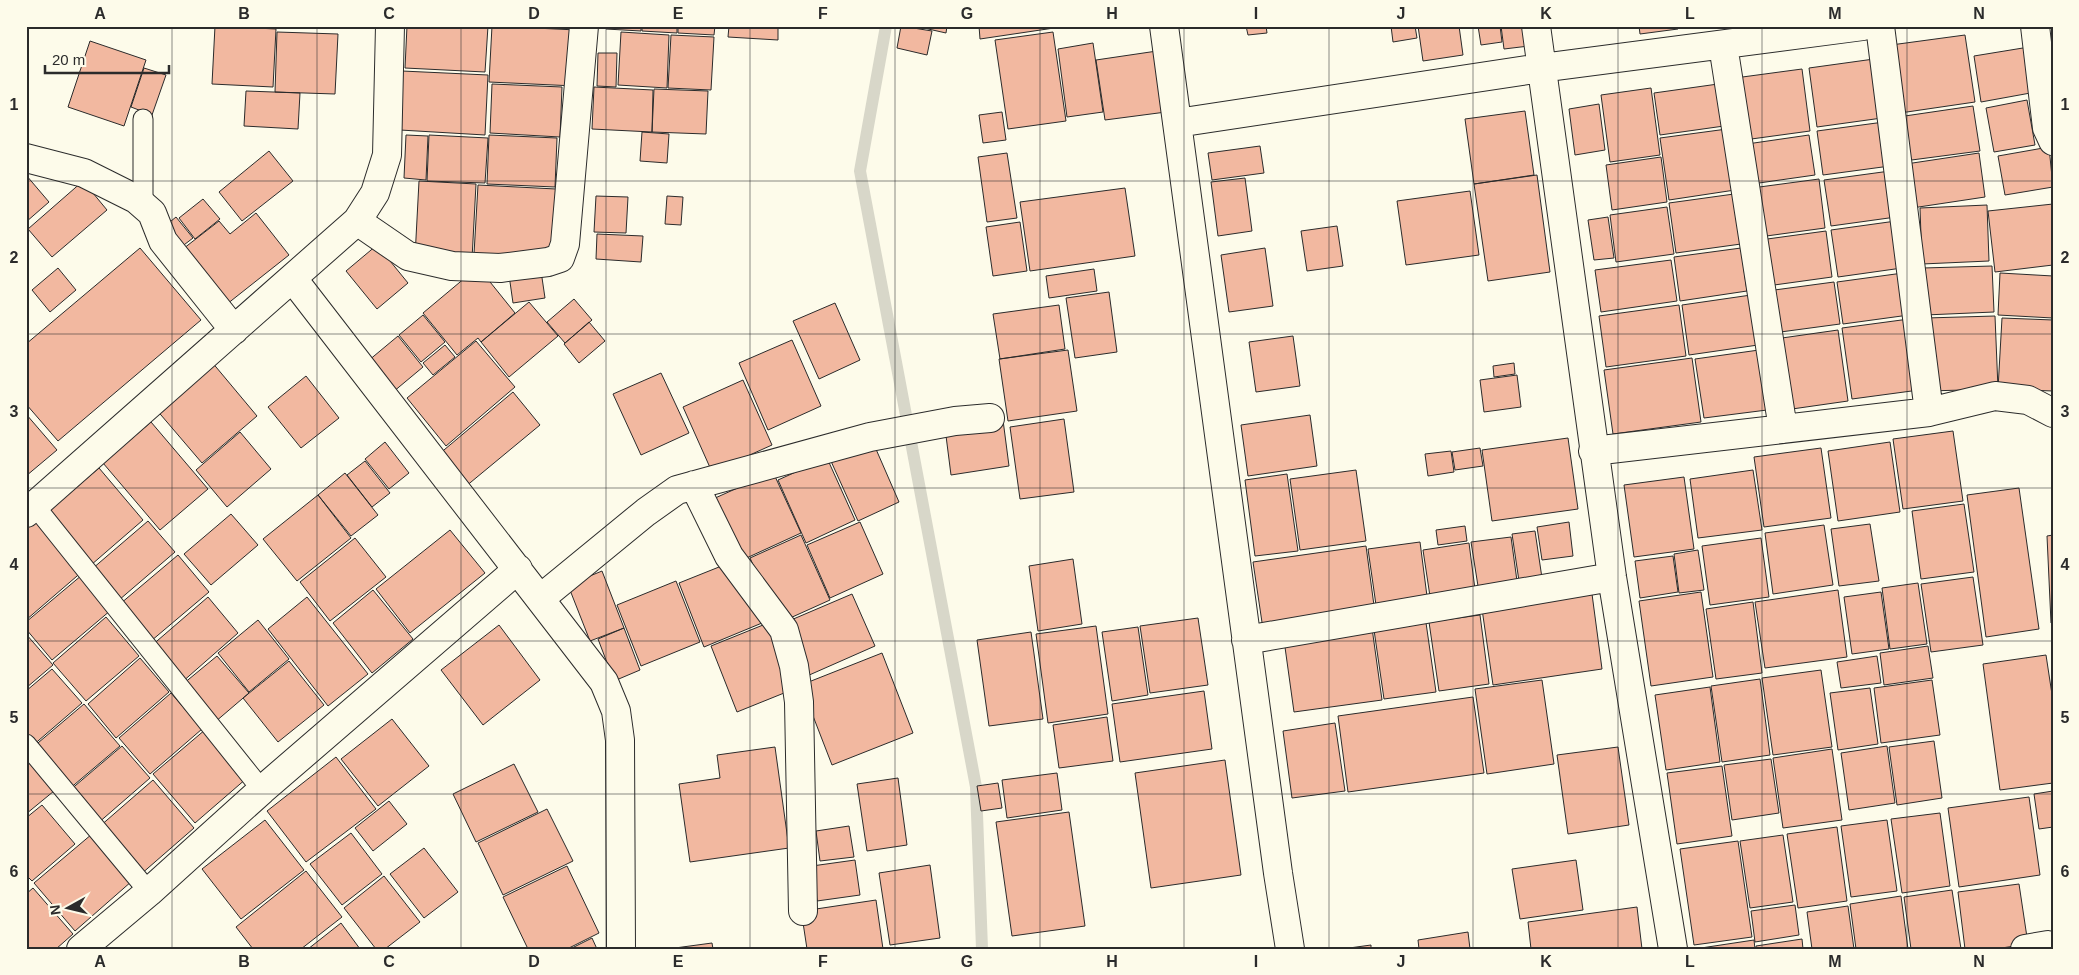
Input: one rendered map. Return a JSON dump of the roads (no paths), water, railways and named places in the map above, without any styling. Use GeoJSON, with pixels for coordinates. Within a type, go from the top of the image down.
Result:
{"type":"FeatureCollection","features":[{"type":"Feature","properties":{"kind":"street"},"geometry":{"type":"LineString","coordinates":[[31,509],[357,221],[375,193],[387,156],[390,26]]}},
{"type":"Feature","properties":{"kind":"street"},"geometry":{"type":"LineString","coordinates":[[357,221],[408,256],[452,266],[500,268],[548,262],[560,258],[565,244],[584,26]]}},
{"type":"Feature","properties":{"kind":"street"},"geometry":{"type":"LineString","coordinates":[[1164,26],[1246,640],[1290,949]]}},
{"type":"Feature","properties":{"kind":"street"},"geometry":{"type":"LineString","coordinates":[[1536,26],[1593,451],[1673,949]]}},
{"type":"Feature","properties":{"kind":"street"},"geometry":{"type":"LineString","coordinates":[[1177,124],[1542,68],[1863,26]]}},
{"type":"Feature","properties":{"kind":"street"},"geometry":{"type":"LineString","coordinates":[[1880,26],[1929,412]]}},
{"type":"Feature","properties":{"kind":"street"},"geometry":{"type":"LineString","coordinates":[[2035,26],[2047,128],[2053,141]]}},
{"type":"Feature","properties":{"kind":"street"},"geometry":{"type":"LineString","coordinates":[[1723,45],[1783,429]]}},
{"type":"Feature","properties":{"kind":"street"},"geometry":{"type":"LineString","coordinates":[[26,158],[84,173],[136,199],[152,213],[163,240],[234,330]]}},
{"type":"Feature","properties":{"kind":"street"},"geometry":{"type":"LineString","coordinates":[[293,279],[604,682],[616,711],[620,740],[621,949]]}},
{"type":"Feature","properties":{"kind":"street"},"geometry":{"type":"LineString","coordinates":[[1593,451],[1929,412],[1996,396],[2028,400],[2052,412]]}},
{"type":"Feature","properties":{"kind":"street"},"geometry":{"type":"LineString","coordinates":[[541,598],[646,512],[676,490],[870,437],[955,421],[990,418]]}},
{"type":"Feature","properties":{"kind":"street"},"geometry":{"type":"LineString","coordinates":[[694,485],[729,556],[784,630],[794,666],[799,702],[803,911]]}},
{"type":"Feature","properties":{"kind":"street"},"geometry":{"type":"LineString","coordinates":[[81,949],[149,892],[262,790],[518,569]]}},
{"type":"Feature","properties":{"kind":"street"},"geometry":{"type":"LineString","coordinates":[[1246,640],[1612,577]]}},
{"type":"Feature","properties":{"kind":"lane"},"geometry":{"type":"LineString","coordinates":[[143,119],[143,205]]}},
{"type":"Feature","properties":{"kind":"lane"},"geometry":{"type":"LineString","coordinates":[[31,509],[262,790]]}},
{"type":"Feature","properties":{"kind":"lane"},"geometry":{"type":"LineString","coordinates":[[26,744],[149,892]]}},
{"type":"Feature","properties":{"kind":"waterway"},"geometry":{"type":"LineString","coordinates":[[886,26],[860,171],[976,787],[982,949]]}}]}
